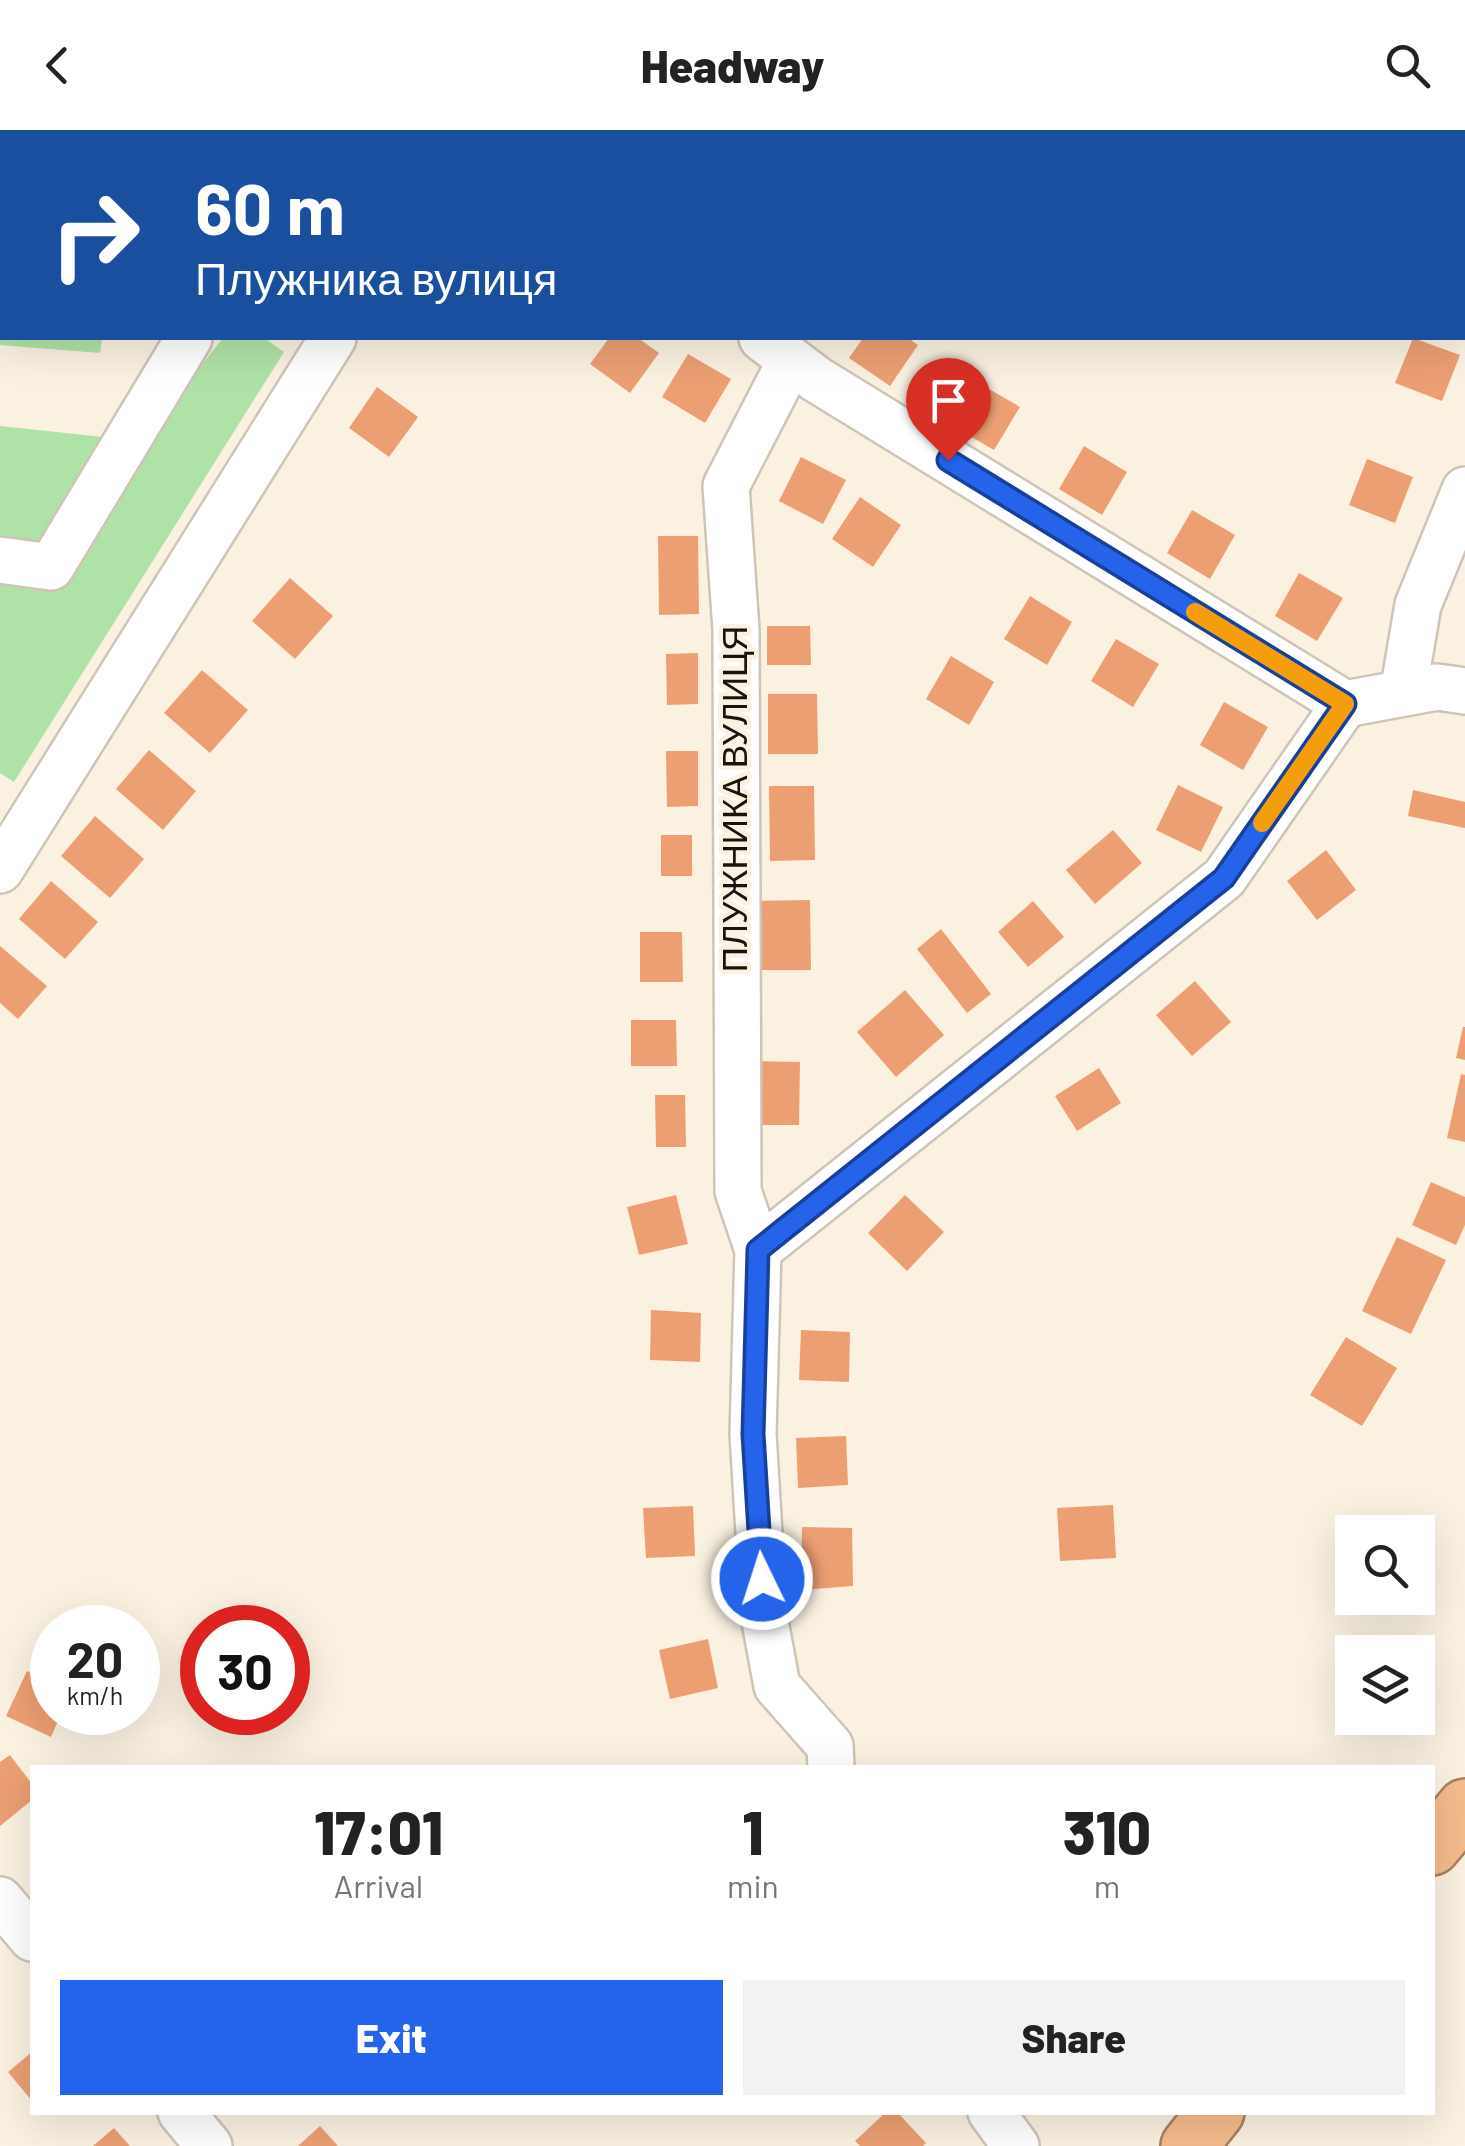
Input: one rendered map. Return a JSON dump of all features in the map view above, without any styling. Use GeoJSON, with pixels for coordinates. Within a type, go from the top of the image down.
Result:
{"type":"FeatureCollection","features":[{"type":"Feature","properties":{"kind":"highway"},"geometry":{"type":"LineString","coordinates":[[1435,1843],[1465,1807]]}},
{"type":"Feature","properties":{"kind":"highway"},"geometry":{"type":"LineString","coordinates":[[1188,2146],[1214,2115]]}},
{"type":"Feature","properties":{"kind":"street"},"geometry":{"type":"LineString","coordinates":[[0,560],[51,566],[188,340]]}},
{"type":"Feature","properties":{"kind":"street"},"geometry":{"type":"LineString","coordinates":[[0,870],[332,340]]}},
{"type":"Feature","properties":{"kind":"street"},"geometry":{"type":"LineString","coordinates":[[776,349],[832,389],[1345,704],[1437,687],[1465,691]]}},
{"type":"Feature","properties":{"kind":"street","name":"ПЛУЖНИКА ВУЛИЦЯ"},"geometry":{"type":"LineString","coordinates":[[776,349],[726,486],[736,630],[738,1191],[758,1250],[753,1434],[764,1616],[776,1686],[830,1746],[831,1765]]}},
{"type":"Feature","properties":{"kind":"street"},"geometry":{"type":"LineString","coordinates":[[1402,694],[1418,605],[1465,490]]}},
{"type":"Feature","properties":{"kind":"street"},"geometry":{"type":"LineString","coordinates":[[758,1250],[1224,878],[1345,704]]}},
{"type":"Feature","properties":{"kind":"street"},"geometry":{"type":"LineString","coordinates":[[0,1900],[30,1936]]}},
{"type":"Feature","properties":{"kind":"street"},"geometry":{"type":"LineString","coordinates":[[183,2115],[209,2146]]}},
{"type":"Feature","properties":{"kind":"street"},"geometry":{"type":"LineString","coordinates":[[993,2115],[1016,2146]]}},
{"type":"Feature","properties":{"kind":"green space"},"geometry":{"type":"Polygon","coordinates":[[[0,340],[102,340],[100,353],[0,345],[0,340]]]}},
{"type":"Feature","properties":{"kind":"green space"},"geometry":{"type":"Polygon","coordinates":[[[221,340],[267,340],[284,352],[14,782],[0,773],[0,426],[141,441],[221,340]]]}},
{"type":"Feature","properties":{"kind":"building"},"geometry":{"type":"Polygon","coordinates":[[[608,340],[641,340],[659,353],[630,393],[590,364],[608,340]]]}},
{"type":"Feature","properties":{"kind":"building"},"geometry":{"type":"Polygon","coordinates":[[[862,340],[911,340],[918,345],[890,386],[849,358],[862,340]]]}},
{"type":"Feature","properties":{"kind":"building"},"geometry":{"type":"Polygon","coordinates":[[[1412,340],[1460,355],[1442,401],[1395,383],[1412,340]]]}},
{"type":"Feature","properties":{"kind":"building"},"geometry":{"type":"Polygon","coordinates":[[[688,354],[731,379],[705,423],[662,397],[688,354]]]}},
{"type":"Feature","properties":{"kind":"building"},"geometry":{"type":"Polygon","coordinates":[[[977,382],[1020,407],[994,450],[951,425],[977,382]]]}},
{"type":"Feature","properties":{"kind":"building"},"geometry":{"type":"Polygon","coordinates":[[[377,387],[418,417],[389,457],[349,428],[377,387]]]}},
{"type":"Feature","properties":{"kind":"building"},"geometry":{"type":"Polygon","coordinates":[[[1084,446],[1127,472],[1102,515],[1059,489],[1084,446]]]}},
{"type":"Feature","properties":{"kind":"building"},"geometry":{"type":"Polygon","coordinates":[[[801,457],[846,480],[823,524],[779,501],[801,457]]]}},
{"type":"Feature","properties":{"kind":"building"},"geometry":{"type":"Polygon","coordinates":[[[1367,459],[1413,477],[1395,523],[1349,505],[1367,459]]]}},
{"type":"Feature","properties":{"kind":"building"},"geometry":{"type":"Polygon","coordinates":[[[860,497],[901,525],[873,567],[832,539],[860,497]]]}},
{"type":"Feature","properties":{"kind":"building"},"geometry":{"type":"Polygon","coordinates":[[[1192,510],[1235,535],[1210,579],[1167,553],[1192,510]]]}},
{"type":"Feature","properties":{"kind":"building"},"geometry":{"type":"Polygon","coordinates":[[[658,536],[698,536],[699,614],[659,615],[658,536]]]}},
{"type":"Feature","properties":{"kind":"building"},"geometry":{"type":"Polygon","coordinates":[[[1299,573],[1343,598],[1317,641],[1275,616],[1299,573]]]}},
{"type":"Feature","properties":{"kind":"building"},"geometry":{"type":"Polygon","coordinates":[[[290,578],[333,616],[295,659],[252,621],[290,578]]]}},
{"type":"Feature","properties":{"kind":"building"},"geometry":{"type":"Polygon","coordinates":[[[1030,596],[1072,622],[1047,665],[1004,639],[1030,596]]]}},
{"type":"Feature","properties":{"kind":"building"},"geometry":{"type":"Polygon","coordinates":[[[767,626],[810,626],[811,665],[767,665],[767,626]]]}},
{"type":"Feature","properties":{"kind":"building"},"geometry":{"type":"Polygon","coordinates":[[[1116,639],[1159,664],[1133,707],[1091,681],[1116,639]]]}},
{"type":"Feature","properties":{"kind":"building"},"geometry":{"type":"Polygon","coordinates":[[[698,653],[698,704],[667,705],[666,654],[698,653]]]}},
{"type":"Feature","properties":{"kind":"building"},"geometry":{"type":"Polygon","coordinates":[[[951,656],[994,682],[969,725],[926,699],[951,656]]]}},
{"type":"Feature","properties":{"kind":"building"},"geometry":{"type":"Polygon","coordinates":[[[202,670],[248,710],[210,753],[164,713],[202,670]]]}},
{"type":"Feature","properties":{"kind":"building"},"geometry":{"type":"Polygon","coordinates":[[[768,694],[817,694],[818,754],[768,754],[768,694]]]}},
{"type":"Feature","properties":{"kind":"building"},"geometry":{"type":"Polygon","coordinates":[[[1224,702],[1268,727],[1243,770],[1200,745],[1224,702]]]}},
{"type":"Feature","properties":{"kind":"building"},"geometry":{"type":"Polygon","coordinates":[[[149,750],[196,791],[163,830],[116,789],[149,750]]]}},
{"type":"Feature","properties":{"kind":"building"},"geometry":{"type":"Polygon","coordinates":[[[666,751],[698,751],[698,806],[667,807],[666,751]]]}},
{"type":"Feature","properties":{"kind":"building"},"geometry":{"type":"Polygon","coordinates":[[[1178,785],[1223,807],[1201,852],[1156,830],[1178,785]]]}},
{"type":"Feature","properties":{"kind":"building"},"geometry":{"type":"Polygon","coordinates":[[[769,786],[814,786],[815,860],[770,861],[769,786]]]}},
{"type":"Feature","properties":{"kind":"building"},"geometry":{"type":"Polygon","coordinates":[[[1413,790],[1465,802],[1465,828],[1408,816],[1413,790]]]}},
{"type":"Feature","properties":{"kind":"building"},"geometry":{"type":"Polygon","coordinates":[[[95,816],[144,859],[110,898],[61,856],[95,816]]]}},
{"type":"Feature","properties":{"kind":"building"},"geometry":{"type":"Polygon","coordinates":[[[1113,830],[1142,863],[1095,904],[1066,870],[1113,830]]]}},
{"type":"Feature","properties":{"kind":"building"},"geometry":{"type":"Polygon","coordinates":[[[661,835],[692,835],[692,876],[661,876],[661,835]]]}},
{"type":"Feature","properties":{"kind":"building"},"geometry":{"type":"Polygon","coordinates":[[[1326,850],[1356,890],[1317,920],[1287,881],[1326,850]]]}},
{"type":"Feature","properties":{"kind":"building"},"geometry":{"type":"Polygon","coordinates":[[[51,881],[98,922],[65,959],[19,919],[51,881]]]}},
{"type":"Feature","properties":{"kind":"building"},"geometry":{"type":"Polygon","coordinates":[[[810,900],[811,970],[756,970],[755,901],[810,900]]]}},
{"type":"Feature","properties":{"kind":"building"},"geometry":{"type":"Polygon","coordinates":[[[1033,901],[1064,937],[1028,967],[998,932],[1033,901]]]}},
{"type":"Feature","properties":{"kind":"building"},"geometry":{"type":"Polygon","coordinates":[[[941,929],[991,994],[967,1013],[917,949],[941,929]]]}},
{"type":"Feature","properties":{"kind":"building"},"geometry":{"type":"Polygon","coordinates":[[[640,932],[682,932],[683,982],[640,982],[640,932]]]}},
{"type":"Feature","properties":{"kind":"building"},"geometry":{"type":"Polygon","coordinates":[[[0,946],[47,986],[18,1019],[0,1003],[0,946]]]}},
{"type":"Feature","properties":{"kind":"building"},"geometry":{"type":"Polygon","coordinates":[[[1195,981],[1231,1022],[1192,1056],[1156,1015],[1195,981]]]}},
{"type":"Feature","properties":{"kind":"building"},"geometry":{"type":"Polygon","coordinates":[[[905,990],[944,1035],[896,1077],[857,1032],[905,990]]]}},
{"type":"Feature","properties":{"kind":"building"},"geometry":{"type":"Polygon","coordinates":[[[631,1020],[676,1020],[677,1066],[631,1066],[631,1020]]]}},
{"type":"Feature","properties":{"kind":"building"},"geometry":{"type":"Polygon","coordinates":[[[1465,1027],[1465,1060],[1456,1058],[1465,1027]]]}},
{"type":"Feature","properties":{"kind":"building"},"geometry":{"type":"Polygon","coordinates":[[[756,1061],[800,1062],[799,1125],[754,1125],[756,1061]]]}},
{"type":"Feature","properties":{"kind":"building"},"geometry":{"type":"Polygon","coordinates":[[[1099,1068],[1121,1103],[1077,1131],[1055,1096],[1099,1068]]]}},
{"type":"Feature","properties":{"kind":"building"},"geometry":{"type":"Polygon","coordinates":[[[1461,1074],[1465,1075],[1465,1142],[1447,1138],[1461,1074]]]}},
{"type":"Feature","properties":{"kind":"building"},"geometry":{"type":"Polygon","coordinates":[[[655,1095],[685,1095],[686,1147],[656,1147],[655,1095]]]}},
{"type":"Feature","properties":{"kind":"building"},"geometry":{"type":"Polygon","coordinates":[[[1431,1182],[1465,1197],[1465,1225],[1456,1245],[1412,1225],[1431,1182]]]}},
{"type":"Feature","properties":{"kind":"building"},"geometry":{"type":"Polygon","coordinates":[[[676,1195],[688,1244],[639,1255],[627,1207],[676,1195]]]}},
{"type":"Feature","properties":{"kind":"building"},"geometry":{"type":"Polygon","coordinates":[[[905,1195],[944,1232],[907,1271],[868,1233],[905,1195]]]}},
{"type":"Feature","properties":{"kind":"building"},"geometry":{"type":"Polygon","coordinates":[[[1397,1237],[1446,1260],[1411,1334],[1362,1311],[1397,1237]]]}},
{"type":"Feature","properties":{"kind":"building"},"geometry":{"type":"Polygon","coordinates":[[[651,1310],[701,1313],[700,1362],[650,1360],[651,1310]]]}},
{"type":"Feature","properties":{"kind":"building"},"geometry":{"type":"Polygon","coordinates":[[[801,1330],[850,1332],[849,1382],[799,1380],[801,1330]]]}},
{"type":"Feature","properties":{"kind":"building"},"geometry":{"type":"Polygon","coordinates":[[[1346,1337],[1397,1368],[1362,1426],[1310,1395],[1346,1337]]]}},
{"type":"Feature","properties":{"kind":"building"},"geometry":{"type":"Polygon","coordinates":[[[846,1436],[848,1485],[798,1488],[796,1438],[846,1436]]]}},
{"type":"Feature","properties":{"kind":"building"},"geometry":{"type":"Polygon","coordinates":[[[1113,1505],[1116,1558],[1060,1561],[1057,1508],[1113,1505]]]}},
{"type":"Feature","properties":{"kind":"building"},"geometry":{"type":"Polygon","coordinates":[[[693,1506],[695,1556],[646,1558],[643,1508],[693,1506]]]}},
{"type":"Feature","properties":{"kind":"building"},"geometry":{"type":"Polygon","coordinates":[[[802,1527],[852,1528],[853,1586],[801,1590],[802,1527]]]}},
{"type":"Feature","properties":{"kind":"building"},"geometry":{"type":"Polygon","coordinates":[[[708,1639],[718,1688],[670,1699],[659,1650],[708,1639]]]}},
{"type":"Feature","properties":{"kind":"building"},"geometry":{"type":"Polygon","coordinates":[[[27,1671],[30,1672],[30,1727],[6,1716],[27,1671]]]}},
{"type":"Feature","properties":{"kind":"building"},"geometry":{"type":"Polygon","coordinates":[[[10,1755],[30,1781],[30,1802],[0,1826],[0,1762],[10,1755]]]}},
{"type":"Feature","properties":{"kind":"building"},"geometry":{"type":"Polygon","coordinates":[[[30,2054],[30,2099],[8,2072],[30,2054]]]}},
{"type":"Feature","properties":{"kind":"building"},"geometry":{"type":"Polygon","coordinates":[[[883,2115],[900,2115],[926,2143],[860,2146],[855,2141],[883,2115]]]}},
{"type":"Feature","properties":{"kind":"building"},"geometry":{"type":"Polygon","coordinates":[[[320,2126],[338,2146],[298,2146],[320,2126]]]}},
{"type":"Feature","properties":{"kind":"building"},"geometry":{"type":"Polygon","coordinates":[[[114,2128],[130,2146],[93,2146],[114,2128]]]}},
{"type":"Feature","properties":{"kind":"slow traffic"},"geometry":{"type":"LineString","coordinates":[[1195,612],[1345,704],[1262,823]]}},
{"type":"Feature","properties":{"kind":"route"},"geometry":{"type":"LineString","coordinates":[[762,1579],[753,1434],[758,1250],[1224,878],[1345,704],[948,460]]}}]}
